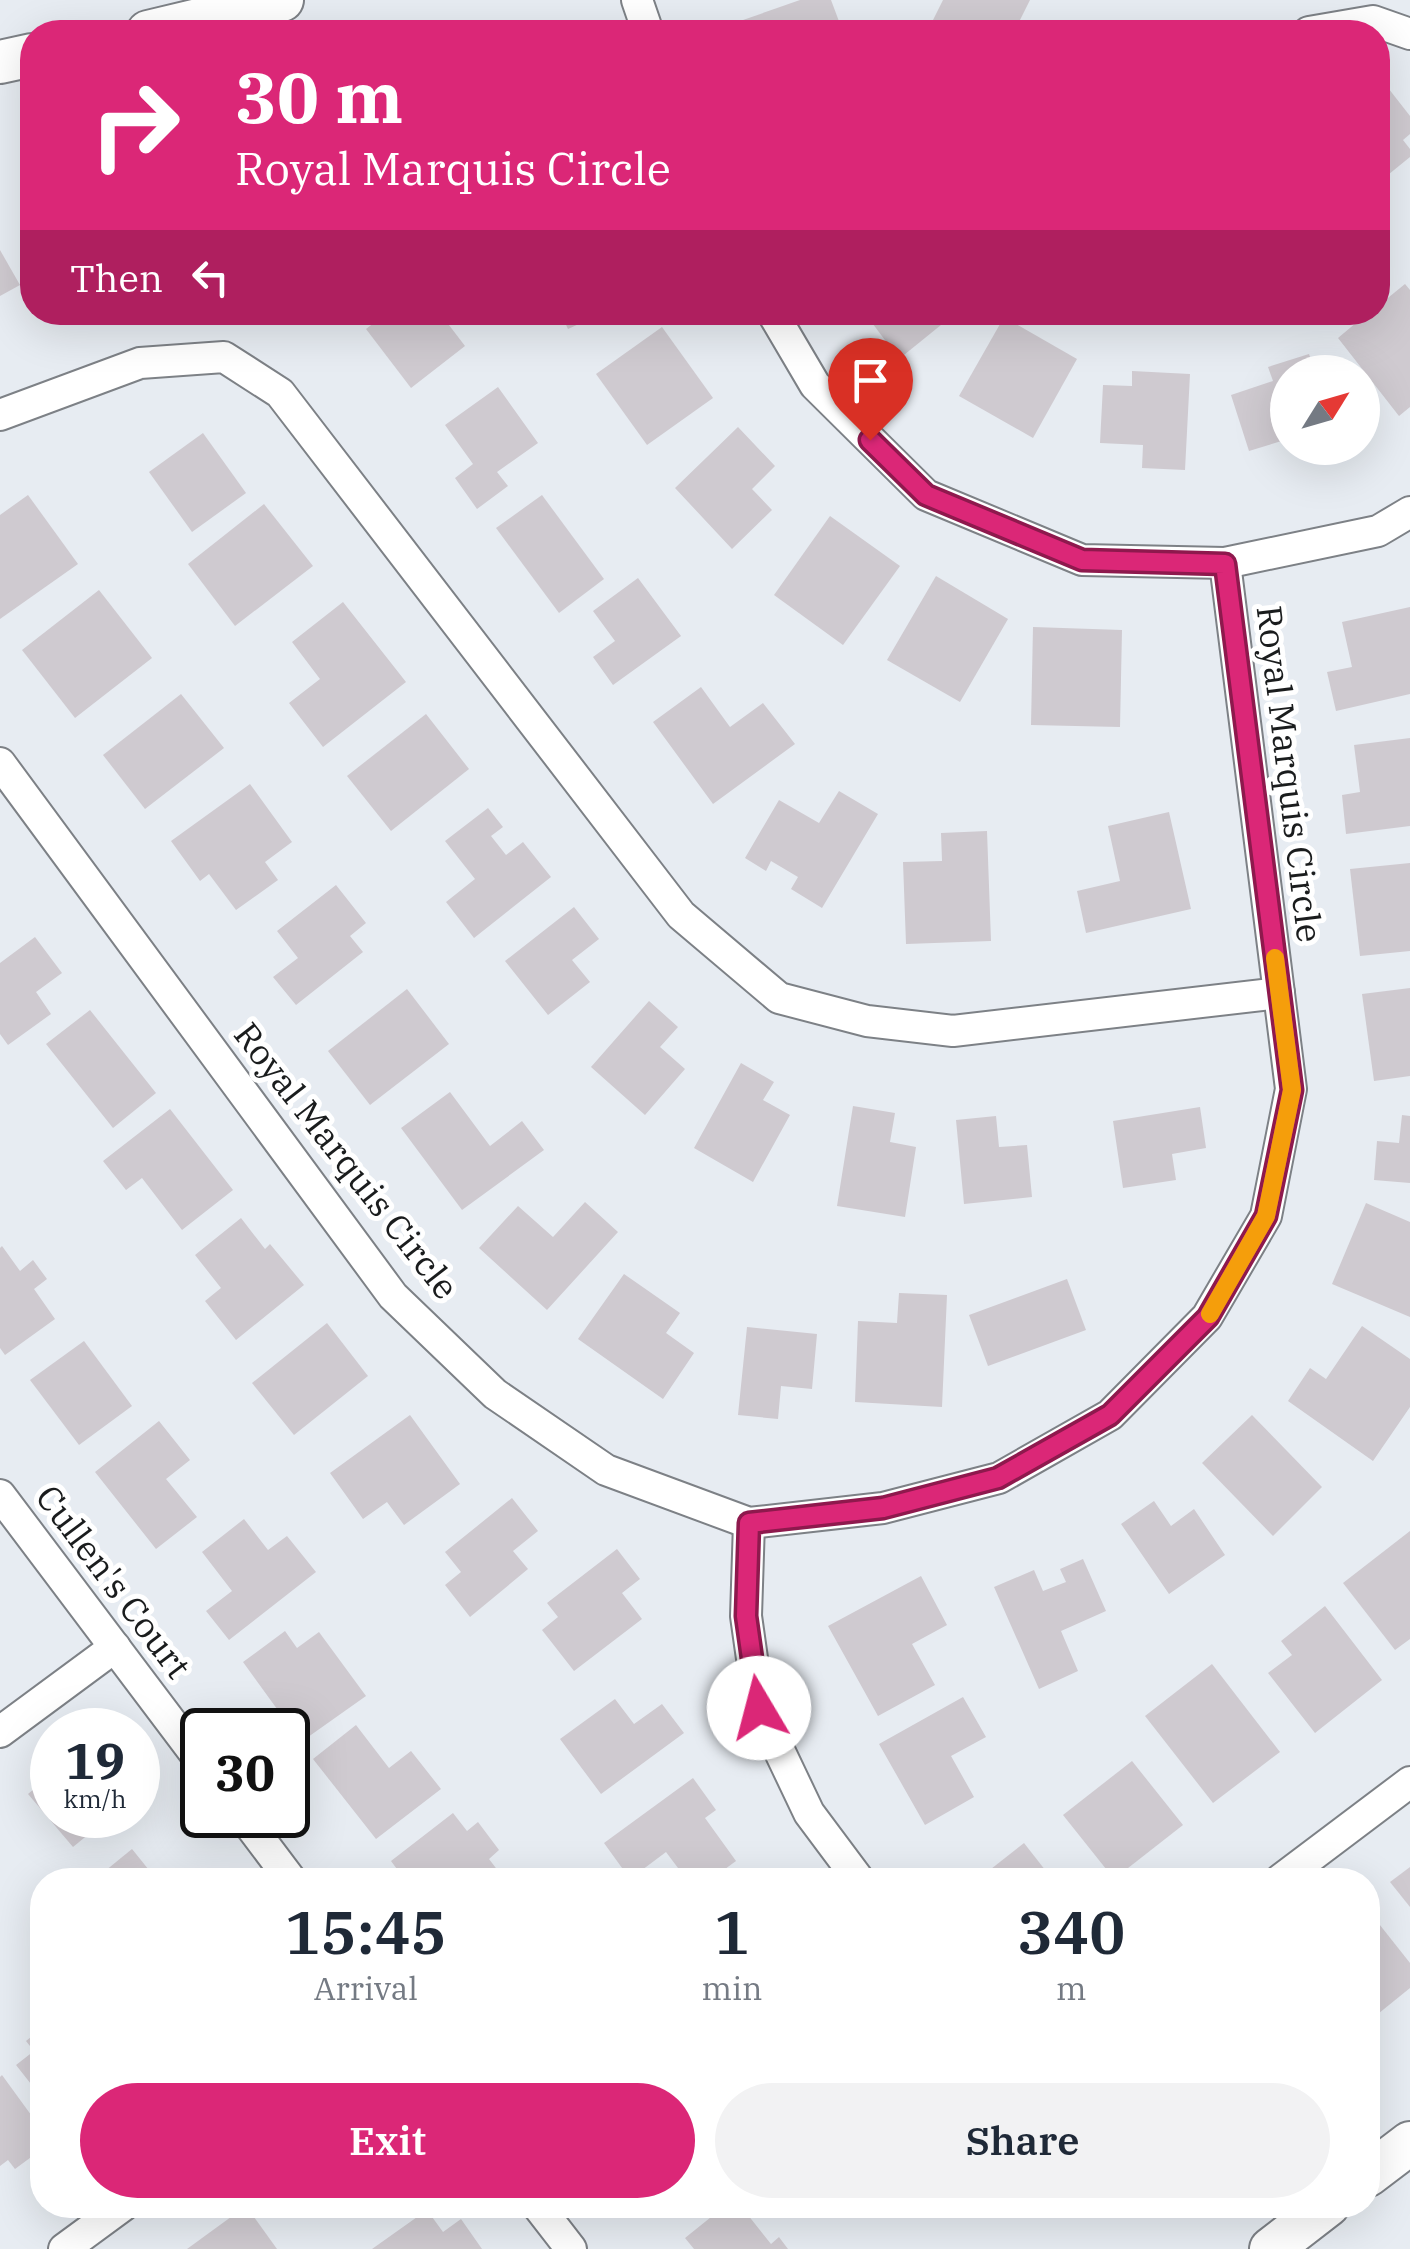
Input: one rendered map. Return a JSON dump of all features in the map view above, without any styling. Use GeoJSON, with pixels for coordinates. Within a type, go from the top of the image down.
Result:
{"type":"FeatureCollection","features":[{"type":"Feature","properties":{"kind":"street"},"geometry":{"type":"LineString","coordinates":[[198,20],[282,0]]}},
{"type":"Feature","properties":{"kind":"street"},"geometry":{"type":"LineString","coordinates":[[780,325],[815,385],[926,495],[1082,560],[1225,564],[1378,531],[1410,512]]}},
{"type":"Feature","properties":{"kind":"street","name":"Royal Marquis Circle"},"geometry":{"type":"LineString","coordinates":[[0,415],[140,363],[224,357],[280,393],[681,914],[779,998],[867,1021],[952,1031],[1279,993]]}},
{"type":"Feature","properties":{"kind":"street","name":"Royal Marquis Circle"},"geometry":{"type":"LineString","coordinates":[[0,763],[393,1296],[495,1394],[606,1470],[749,1523],[883,1508],[998,1478],[1110,1415],[1208,1317],[1266,1216],[1292,1090],[1225,564]]}},
{"type":"Feature","properties":{"kind":"street","name":"Cullen's Court"},"geometry":{"type":"LineString","coordinates":[[0,1495],[180,1734]]}},
{"type":"Feature","properties":{"kind":"street"},"geometry":{"type":"LineString","coordinates":[[749,1523],[746,1616],[759,1708],[809,1813],[851,1868]]}},
{"type":"Feature","properties":{"kind":"street"},"geometry":{"type":"LineString","coordinates":[[0,1732],[115,1647]]}},
{"type":"Feature","properties":{"kind":"street"},"geometry":{"type":"LineString","coordinates":[[1296,1868],[1410,1782]]}},
{"type":"Feature","properties":{"kind":"street"},"geometry":{"type":"LineString","coordinates":[[259,1838],[282,1868]]}},
{"type":"Feature","properties":{"kind":"street"},"geometry":{"type":"LineString","coordinates":[[1380,2166],[1410,2143]]}},
{"type":"Feature","properties":{"kind":"street"},"geometry":{"type":"LineString","coordinates":[[64,2249],[106,2218]]}},
{"type":"Feature","properties":{"kind":"street"},"geometry":{"type":"LineString","coordinates":[[547,2218],[570,2249]]}},
{"type":"Feature","properties":{"kind":"street"},"geometry":{"type":"LineString","coordinates":[[1271,2249],[1311,2218]]}},
{"type":"Feature","properties":{"kind":"building"},"geometry":{"type":"Polygon","coordinates":[[[800,0],[831,0],[838,20],[743,20],[800,0]]]}},
{"type":"Feature","properties":{"kind":"building"},"geometry":{"type":"Polygon","coordinates":[[[943,0],[1030,0],[1020,20],[933,20],[943,0]]]}},
{"type":"Feature","properties":{"kind":"building"},"geometry":{"type":"Polygon","coordinates":[[[1390,90],[1410,116],[1410,134],[1403,140],[1410,149],[1410,157],[1390,173],[1390,90]]]}},
{"type":"Feature","properties":{"kind":"building"},"geometry":{"type":"Polygon","coordinates":[[[0,250],[20,285],[0,296],[0,250]]]}},
{"type":"Feature","properties":{"kind":"building"},"geometry":{"type":"Polygon","coordinates":[[[1405,284],[1410,290],[1410,407],[1399,416],[1380,392],[1380,355],[1351,355],[1338,338],[1354,325],[1390,325],[1390,296],[1405,284]]]}},
{"type":"Feature","properties":{"kind":"building"},"geometry":{"type":"Polygon","coordinates":[[[371,325],[449,325],[465,346],[411,388],[366,329],[371,325]]]}},
{"type":"Feature","properties":{"kind":"building"},"geometry":{"type":"Polygon","coordinates":[[[874,325],[941,325],[899,359],[874,325]]]}},
{"type":"Feature","properties":{"kind":"building"},"geometry":{"type":"Polygon","coordinates":[[[999,325],[1018,325],[1077,359],[1033,438],[959,396],[999,325]]]}},
{"type":"Feature","properties":{"kind":"building"},"geometry":{"type":"Polygon","coordinates":[[[662,327],[713,398],[647,445],[596,374],[662,327]]]}},
{"type":"Feature","properties":{"kind":"building"},"geometry":{"type":"Polygon","coordinates":[[[1132,371],[1190,374],[1185,470],[1142,468],[1143,445],[1100,443],[1103,385],[1132,386],[1132,371]]]}},
{"type":"Feature","properties":{"kind":"building"},"geometry":{"type":"Polygon","coordinates":[[[1270,382],[1270,445],[1249,451],[1231,395],[1270,382]]]}},
{"type":"Feature","properties":{"kind":"building"},"geometry":{"type":"Polygon","coordinates":[[[498,387],[538,443],[497,472],[508,486],[477,509],[455,478],[473,464],[445,425],[498,387]]]}},
{"type":"Feature","properties":{"kind":"building"},"geometry":{"type":"Polygon","coordinates":[[[738,427],[775,466],[752,489],[772,510],[732,549],[675,488],[738,427]]]}},
{"type":"Feature","properties":{"kind":"building"},"geometry":{"type":"Polygon","coordinates":[[[203,433],[246,493],[192,532],[149,472],[203,433]]]}},
{"type":"Feature","properties":{"kind":"building"},"geometry":{"type":"Polygon","coordinates":[[[28,495],[78,564],[0,619],[0,515],[28,495]]]}},
{"type":"Feature","properties":{"kind":"building"},"geometry":{"type":"Polygon","coordinates":[[[542,495],[604,579],[559,613],[496,528],[542,495]]]}},
{"type":"Feature","properties":{"kind":"building"},"geometry":{"type":"Polygon","coordinates":[[[264,504],[313,566],[235,626],[188,564],[264,504]]]}},
{"type":"Feature","properties":{"kind":"building"},"geometry":{"type":"Polygon","coordinates":[[[830,516],[900,566],[843,645],[774,595],[830,516]]]}},
{"type":"Feature","properties":{"kind":"building"},"geometry":{"type":"Polygon","coordinates":[[[936,576],[1008,619],[960,702],[887,660],[936,576]]]}},
{"type":"Feature","properties":{"kind":"building"},"geometry":{"type":"Polygon","coordinates":[[[638,578],[681,636],[613,685],[593,657],[615,641],[593,611],[638,578]]]}},
{"type":"Feature","properties":{"kind":"building"},"geometry":{"type":"Polygon","coordinates":[[[99,590],[152,658],[75,718],[22,650],[99,590]]]}},
{"type":"Feature","properties":{"kind":"building"},"geometry":{"type":"Polygon","coordinates":[[[343,602],[406,682],[323,747],[289,703],[320,679],[292,642],[343,602]]]}},
{"type":"Feature","properties":{"kind":"building"},"geometry":{"type":"Polygon","coordinates":[[[1410,607],[1410,694],[1336,711],[1327,672],[1352,667],[1342,622],[1410,607]]]}},
{"type":"Feature","properties":{"kind":"building"},"geometry":{"type":"Polygon","coordinates":[[[1033,627],[1122,630],[1120,727],[1031,725],[1033,627]]]}},
{"type":"Feature","properties":{"kind":"building"},"geometry":{"type":"Polygon","coordinates":[[[701,687],[730,727],[763,703],[795,744],[713,804],[653,722],[701,687]]]}},
{"type":"Feature","properties":{"kind":"building"},"geometry":{"type":"Polygon","coordinates":[[[181,694],[224,748],[145,809],[103,755],[181,694]]]}},
{"type":"Feature","properties":{"kind":"building"},"geometry":{"type":"Polygon","coordinates":[[[426,714],[469,769],[391,831],[347,776],[426,714]]]}},
{"type":"Feature","properties":{"kind":"building"},"geometry":{"type":"Polygon","coordinates":[[[1410,738],[1410,826],[1346,834],[1342,795],[1360,792],[1354,745],[1410,738]]]}},
{"type":"Feature","properties":{"kind":"building"},"geometry":{"type":"Polygon","coordinates":[[[250,784],[292,842],[265,862],[278,880],[236,910],[209,874],[200,881],[171,841],[250,784]]]}},
{"type":"Feature","properties":{"kind":"building"},"geometry":{"type":"Polygon","coordinates":[[[839,791],[878,814],[822,908],[791,889],[798,877],[771,861],[766,871],[745,858],[779,800],[819,823],[839,791]]]}},
{"type":"Feature","properties":{"kind":"building"},"geometry":{"type":"Polygon","coordinates":[[[488,808],[503,827],[491,836],[506,855],[523,842],[551,877],[474,938],[446,902],[475,879],[445,841],[488,808]]]}},
{"type":"Feature","properties":{"kind":"building"},"geometry":{"type":"Polygon","coordinates":[[[1169,812],[1191,909],[1086,933],[1077,891],[1120,881],[1108,826],[1169,812]]]}},
{"type":"Feature","properties":{"kind":"building"},"geometry":{"type":"Polygon","coordinates":[[[987,831],[991,941],[906,944],[903,862],[942,861],[941,833],[987,831]]]}},
{"type":"Feature","properties":{"kind":"building"},"geometry":{"type":"Polygon","coordinates":[[[1410,863],[1410,951],[1360,956],[1350,869],[1410,863]]]}},
{"type":"Feature","properties":{"kind":"building"},"geometry":{"type":"Polygon","coordinates":[[[336,885],[366,923],[350,936],[363,952],[296,1005],[273,977],[298,958],[277,931],[336,885]]]}},
{"type":"Feature","properties":{"kind":"building"},"geometry":{"type":"Polygon","coordinates":[[[574,907],[599,939],[572,960],[590,982],[548,1015],[505,961],[574,907]]]}},
{"type":"Feature","properties":{"kind":"building"},"geometry":{"type":"Polygon","coordinates":[[[35,937],[62,973],[36,992],[51,1014],[8,1045],[0,1034],[0,963],[35,937]]]}},
{"type":"Feature","properties":{"kind":"building"},"geometry":{"type":"Polygon","coordinates":[[[1410,988],[1410,1076],[1374,1081],[1362,994],[1410,988]]]}},
{"type":"Feature","properties":{"kind":"building"},"geometry":{"type":"Polygon","coordinates":[[[407,989],[449,1044],[370,1105],[328,1051],[407,989]]]}},
{"type":"Feature","properties":{"kind":"building"},"geometry":{"type":"Polygon","coordinates":[[[649,1001],[678,1027],[660,1047],[685,1069],[645,1115],[591,1067],[649,1001]]]}},
{"type":"Feature","properties":{"kind":"building"},"geometry":{"type":"Polygon","coordinates":[[[90,1010],[156,1093],[113,1128],[46,1044],[90,1010]]]}},
{"type":"Feature","properties":{"kind":"building"},"geometry":{"type":"Polygon","coordinates":[[[741,1063],[774,1082],[763,1100],[790,1115],[753,1182],[694,1148],[741,1063]]]}},
{"type":"Feature","properties":{"kind":"building"},"geometry":{"type":"Polygon","coordinates":[[[450,1092],[490,1146],[522,1121],[544,1150],[462,1210],[401,1128],[450,1092]]]}},
{"type":"Feature","properties":{"kind":"building"},"geometry":{"type":"Polygon","coordinates":[[[853,1106],[895,1113],[890,1142],[916,1147],[905,1217],[837,1206],[853,1106]]]}},
{"type":"Feature","properties":{"kind":"building"},"geometry":{"type":"Polygon","coordinates":[[[1200,1107],[1206,1148],[1172,1154],[1176,1180],[1123,1188],[1113,1121],[1200,1107]]]}},
{"type":"Feature","properties":{"kind":"building"},"geometry":{"type":"Polygon","coordinates":[[[170,1109],[233,1190],[182,1230],[142,1178],[126,1190],[103,1161],[170,1109]]]}},
{"type":"Feature","properties":{"kind":"building"},"geometry":{"type":"Polygon","coordinates":[[[1402,1115],[1410,1116],[1410,1183],[1374,1180],[1377,1141],[1399,1143],[1402,1115]]]}},
{"type":"Feature","properties":{"kind":"building"},"geometry":{"type":"Polygon","coordinates":[[[996,1116],[999,1147],[1027,1145],[1032,1197],[964,1204],[956,1120],[996,1116]]]}},
{"type":"Feature","properties":{"kind":"building"},"geometry":{"type":"Polygon","coordinates":[[[585,1202],[618,1232],[547,1310],[479,1248],[518,1206],[553,1237],[585,1202]]]}},
{"type":"Feature","properties":{"kind":"building"},"geometry":{"type":"Polygon","coordinates":[[[1366,1203],[1410,1222],[1410,1317],[1332,1284],[1366,1203]]]}},
{"type":"Feature","properties":{"kind":"building"},"geometry":{"type":"Polygon","coordinates":[[[241,1218],[265,1249],[270,1244],[304,1285],[236,1340],[205,1301],[221,1288],[195,1255],[241,1218]]]}},
{"type":"Feature","properties":{"kind":"building"},"geometry":{"type":"Polygon","coordinates":[[[2,1246],[20,1271],[33,1260],[47,1279],[34,1289],[55,1319],[5,1355],[0,1348],[2,1246]]]}},
{"type":"Feature","properties":{"kind":"building"},"geometry":{"type":"Polygon","coordinates":[[[624,1274],[680,1313],[666,1333],[694,1353],[663,1399],[578,1339],[624,1274]]]}},
{"type":"Feature","properties":{"kind":"building"},"geometry":{"type":"Polygon","coordinates":[[[1067,1279],[1086,1330],[988,1366],[969,1315],[1067,1279]]]}},
{"type":"Feature","properties":{"kind":"building"},"geometry":{"type":"Polygon","coordinates":[[[899,1293],[947,1295],[942,1407],[855,1402],[858,1321],[897,1323],[899,1293]]]}},
{"type":"Feature","properties":{"kind":"building"},"geometry":{"type":"Polygon","coordinates":[[[327,1323],[368,1376],[294,1435],[252,1383],[327,1323]]]}},
{"type":"Feature","properties":{"kind":"building"},"geometry":{"type":"Polygon","coordinates":[[[1362,1326],[1410,1359],[1410,1407],[1373,1461],[1288,1401],[1310,1368],[1326,1379],[1362,1326]]]}},
{"type":"Feature","properties":{"kind":"building"},"geometry":{"type":"Polygon","coordinates":[[[747,1327],[817,1334],[812,1389],[781,1386],[778,1419],[738,1415],[747,1327]]]}},
{"type":"Feature","properties":{"kind":"building"},"geometry":{"type":"Polygon","coordinates":[[[84,1341],[132,1406],[79,1445],[30,1380],[84,1341]]]}},
{"type":"Feature","properties":{"kind":"building"},"geometry":{"type":"Polygon","coordinates":[[[410,1415],[460,1484],[404,1525],[387,1502],[363,1519],[330,1473],[410,1415]]]}},
{"type":"Feature","properties":{"kind":"building"},"geometry":{"type":"Polygon","coordinates":[[[1252,1415],[1322,1487],[1273,1536],[1202,1463],[1252,1415]]]}},
{"type":"Feature","properties":{"kind":"building"},"geometry":{"type":"Polygon","coordinates":[[[159,1421],[190,1460],[166,1479],[197,1517],[156,1549],[95,1472],[159,1421]]]}},
{"type":"Feature","properties":{"kind":"building"},"geometry":{"type":"Polygon","coordinates":[[[512,1498],[538,1531],[513,1551],[528,1569],[470,1617],[445,1585],[461,1572],[445,1552],[512,1498]]]}},
{"type":"Feature","properties":{"kind":"building"},"geometry":{"type":"Polygon","coordinates":[[[1154,1501],[1171,1526],[1194,1509],[1225,1555],[1169,1594],[1121,1524],[1154,1501]]]}},
{"type":"Feature","properties":{"kind":"building"},"geometry":{"type":"Polygon","coordinates":[[[244,1519],[268,1550],[287,1536],[316,1572],[229,1640],[206,1611],[232,1591],[202,1552],[244,1519]]]}},
{"type":"Feature","properties":{"kind":"building"},"geometry":{"type":"Polygon","coordinates":[[[1410,1531],[1410,1639],[1395,1650],[1343,1583],[1410,1531]]]}},
{"type":"Feature","properties":{"kind":"building"},"geometry":{"type":"Polygon","coordinates":[[[617,1549],[640,1579],[622,1593],[642,1619],[574,1671],[542,1630],[558,1617],[547,1603],[617,1549]]]}},
{"type":"Feature","properties":{"kind":"building"},"geometry":{"type":"Polygon","coordinates":[[[1083,1559],[1106,1611],[1061,1631],[1078,1671],[1039,1689],[994,1587],[1034,1570],[1043,1591],[1066,1582],[1060,1569],[1083,1559]]]}},
{"type":"Feature","properties":{"kind":"building"},"geometry":{"type":"Polygon","coordinates":[[[921,1576],[947,1625],[912,1644],[935,1685],[878,1716],[828,1626],[921,1576]]]}},
{"type":"Feature","properties":{"kind":"building"},"geometry":{"type":"Polygon","coordinates":[[[1325,1606],[1382,1680],[1315,1733],[1268,1673],[1292,1655],[1281,1641],[1325,1606]]]}},
{"type":"Feature","properties":{"kind":"building"},"geometry":{"type":"Polygon","coordinates":[[[285,1631],[297,1648],[319,1632],[366,1696],[310,1736],[310,1708],[276,1708],[243,1662],[285,1631]]]}},
{"type":"Feature","properties":{"kind":"building"},"geometry":{"type":"Polygon","coordinates":[[[1212,1664],[1280,1752],[1213,1803],[1145,1716],[1212,1664]]]}},
{"type":"Feature","properties":{"kind":"building"},"geometry":{"type":"Polygon","coordinates":[[[963,1697],[986,1737],[951,1756],[974,1797],[925,1825],[879,1744],[963,1697]]]}},
{"type":"Feature","properties":{"kind":"building"},"geometry":{"type":"Polygon","coordinates":[[[615,1699],[634,1724],[662,1704],[684,1733],[601,1794],[560,1739],[615,1699]]]}},
{"type":"Feature","properties":{"kind":"building"},"geometry":{"type":"Polygon","coordinates":[[[356,1725],[389,1768],[411,1751],[441,1789],[376,1839],[313,1759],[356,1725]]]}},
{"type":"Feature","properties":{"kind":"building"},"geometry":{"type":"Polygon","coordinates":[[[1132,1761],[1183,1825],[1128,1868],[1105,1868],[1063,1815],[1132,1761]]]}},
{"type":"Feature","properties":{"kind":"building"},"geometry":{"type":"Polygon","coordinates":[[[693,1778],[716,1810],[705,1818],[736,1861],[726,1868],[678,1868],[666,1852],[645,1868],[622,1868],[604,1843],[693,1778]]]}},
{"type":"Feature","properties":{"kind":"building"},"geometry":{"type":"Polygon","coordinates":[[[453,1813],[467,1831],[478,1822],[499,1850],[489,1859],[496,1868],[396,1868],[391,1861],[453,1813]]]}},
{"type":"Feature","properties":{"kind":"building"},"geometry":{"type":"Polygon","coordinates":[[[65,1838],[84,1838],[73,1847],[65,1838]]]}},
{"type":"Feature","properties":{"kind":"building"},"geometry":{"type":"Polygon","coordinates":[[[1024,1843],[1044,1868],[992,1868],[1024,1843]]]}},
{"type":"Feature","properties":{"kind":"building"},"geometry":{"type":"Polygon","coordinates":[[[132,1849],[147,1868],[109,1868],[132,1849]]]}},
{"type":"Feature","properties":{"kind":"building"},"geometry":{"type":"Polygon","coordinates":[[[1410,1867],[1410,1907],[1390,1882],[1410,1867]]]}},
{"type":"Feature","properties":{"kind":"building"},"geometry":{"type":"Polygon","coordinates":[[[1380,1925],[1410,1963],[1410,1988],[1380,2012],[1380,1925]]]}},
{"type":"Feature","properties":{"kind":"building"},"geometry":{"type":"Polygon","coordinates":[[[30,2054],[30,2083],[16,2065],[30,2054]]]}},
{"type":"Feature","properties":{"kind":"building"},"geometry":{"type":"Polygon","coordinates":[[[0,2077],[30,2114],[30,2158],[15,2169],[8,2160],[0,2166],[0,2077]]]}},
{"type":"Feature","properties":{"kind":"building"},"geometry":{"type":"Polygon","coordinates":[[[230,2218],[255,2218],[277,2249],[187,2249],[230,2218]]]}},
{"type":"Feature","properties":{"kind":"building"},"geometry":{"type":"Polygon","coordinates":[[[416,2218],[433,2218],[443,2232],[461,2219],[482,2249],[372,2249],[416,2218]]]}},
{"type":"Feature","properties":{"kind":"building"},"geometry":{"type":"Polygon","coordinates":[[[710,2218],[750,2218],[771,2244],[779,2237],[788,2249],[694,2249],[685,2238],[710,2218]]]}},
{"type":"Feature","properties":{"kind":"slow traffic"},"geometry":{"type":"LineString","coordinates":[[1210,1314],[1266,1216],[1292,1090],[1275,958]]}},
{"type":"Feature","properties":{"kind":"route"},"geometry":{"type":"LineString","coordinates":[[759,1708],[746,1616],[749,1523],[883,1508],[998,1478],[1110,1415],[1208,1317],[1266,1216],[1292,1090],[1225,564],[1082,560],[926,495],[870,440]]}}]}
